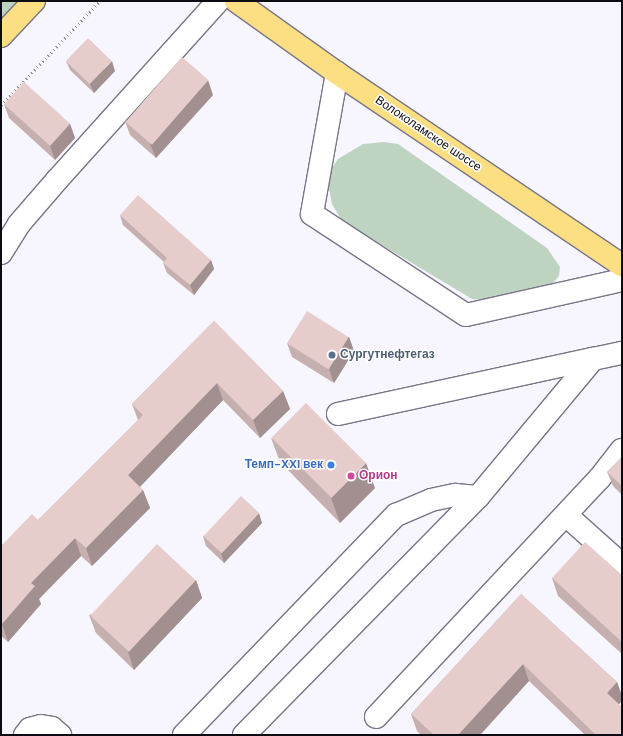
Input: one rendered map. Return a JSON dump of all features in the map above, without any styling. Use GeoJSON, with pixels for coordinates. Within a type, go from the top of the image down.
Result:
{"type":"FeatureCollection","features":[{"type":"Feature","properties":{"kind":"main road"},"geometry":{"type":"LineString","coordinates":[[1,36],[34,1]]}},
{"type":"Feature","properties":{"kind":"main road","name":"Волоколамское шоссе"},"geometry":{"type":"LineString","coordinates":[[236,1],[337,73],[622,265]]}},
{"type":"Feature","properties":{"kind":"lane"},"geometry":{"type":"LineString","coordinates":[[1,253],[19,224],[56,180],[218,1]]}},
{"type":"Feature","properties":{"kind":"lane"},"geometry":{"type":"LineString","coordinates":[[337,73],[312,214],[466,315],[622,280]]}},
{"type":"Feature","properties":{"kind":"lane"},"geometry":{"type":"LineString","coordinates":[[338,414],[622,353]]}},
{"type":"Feature","properties":{"kind":"lane"},"geometry":{"type":"LineString","coordinates":[[244,735],[478,497],[593,359]]}},
{"type":"Feature","properties":{"kind":"lane"},"geometry":{"type":"LineString","coordinates":[[376,717],[566,515],[622,450]]}},
{"type":"Feature","properties":{"kind":"lane"},"geometry":{"type":"LineString","coordinates":[[184,735],[396,515],[431,500],[455,495],[478,497]]}},
{"type":"Feature","properties":{"kind":"lane"},"geometry":{"type":"LineString","coordinates":[[566,515],[622,565]]}},
{"type":"Feature","properties":{"kind":"lane"},"geometry":{"type":"LineString","coordinates":[[25,735],[30,729],[41,726],[52,728],[60,735]]}},
{"type":"Feature","properties":{"kind":"path"},"geometry":{"type":"LineString","coordinates":[[1,105],[100,1]]}},
{"type":"Feature","properties":{"kind":"green space"},"geometry":{"type":"Polygon","coordinates":[[[1,1],[19,1],[1,20],[1,1]]]}},
{"type":"Feature","properties":{"kind":"green space"},"geometry":{"type":"Polygon","coordinates":[[[384,142],[398,144],[547,248],[560,267],[559,276],[553,283],[530,295],[500,301],[472,299],[342,221],[332,204],[328,184],[330,171],[338,159],[363,144],[384,142]]]}},
{"type":"Feature","properties":{"kind":"building"},"geometry":{"type":"Polygon","coordinates":[[[88,38],[112,61],[90,84],[66,61],[88,38]]]}},
{"type":"Feature","properties":{"kind":"building"},"geometry":{"type":"Polygon","coordinates":[[[182,57],[208,80],[152,145],[126,122],[182,57]]]}},
{"type":"Feature","properties":{"kind":"building"},"geometry":{"type":"Polygon","coordinates":[[[24,82],[70,123],[50,146],[4,104],[24,82]]]}},
{"type":"Feature","properties":{"kind":"building"},"geometry":{"type":"Polygon","coordinates":[[[138,195],[211,260],[190,285],[163,263],[167,258],[120,215],[138,195]]]}},
{"type":"Feature","properties":{"kind":"building"},"geometry":{"type":"Polygon","coordinates":[[[307,311],[349,337],[328,369],[287,343],[307,311]]]}},
{"type":"Feature","properties":{"kind":"building"},"geometry":{"type":"Polygon","coordinates":[[[214,321],[283,391],[253,420],[217,383],[128,475],[143,490],[86,548],[75,538],[31,583],[35,586],[1,624],[1,546],[32,514],[38,520],[143,415],[132,404],[214,321]]]}},
{"type":"Feature","properties":{"kind":"building"},"geometry":{"type":"Polygon","coordinates":[[[306,403],[366,463],[331,498],[271,438],[306,403]]]}},
{"type":"Feature","properties":{"kind":"building"},"geometry":{"type":"Polygon","coordinates":[[[622,457],[622,486],[607,472],[622,457]]]}},
{"type":"Feature","properties":{"kind":"building"},"geometry":{"type":"Polygon","coordinates":[[[241,496],[259,513],[222,553],[203,536],[241,496]]]}},
{"type":"Feature","properties":{"kind":"building"},"geometry":{"type":"Polygon","coordinates":[[[585,542],[622,575],[622,642],[552,578],[585,542]]]}},
{"type":"Feature","properties":{"kind":"building"},"geometry":{"type":"Polygon","coordinates":[[[157,544],[196,580],[129,652],[90,616],[157,544]]]}},
{"type":"Feature","properties":{"kind":"building"},"geometry":{"type":"Polygon","coordinates":[[[521,594],[617,682],[607,693],[622,707],[622,735],[596,735],[523,664],[458,735],[434,735],[411,714],[521,594]]]}},
{"type":"Feature","properties":{"kind":"place","name":"Сургутнефтегаз"},"geometry":{"type":"Point","coordinates":[332,355]}},
{"type":"Feature","properties":{"kind":"place","name":"Темп-XXI век"},"geometry":{"type":"Point","coordinates":[331,465]}},
{"type":"Feature","properties":{"kind":"place","name":"Орион"},"geometry":{"type":"Point","coordinates":[351,476]}}]}
